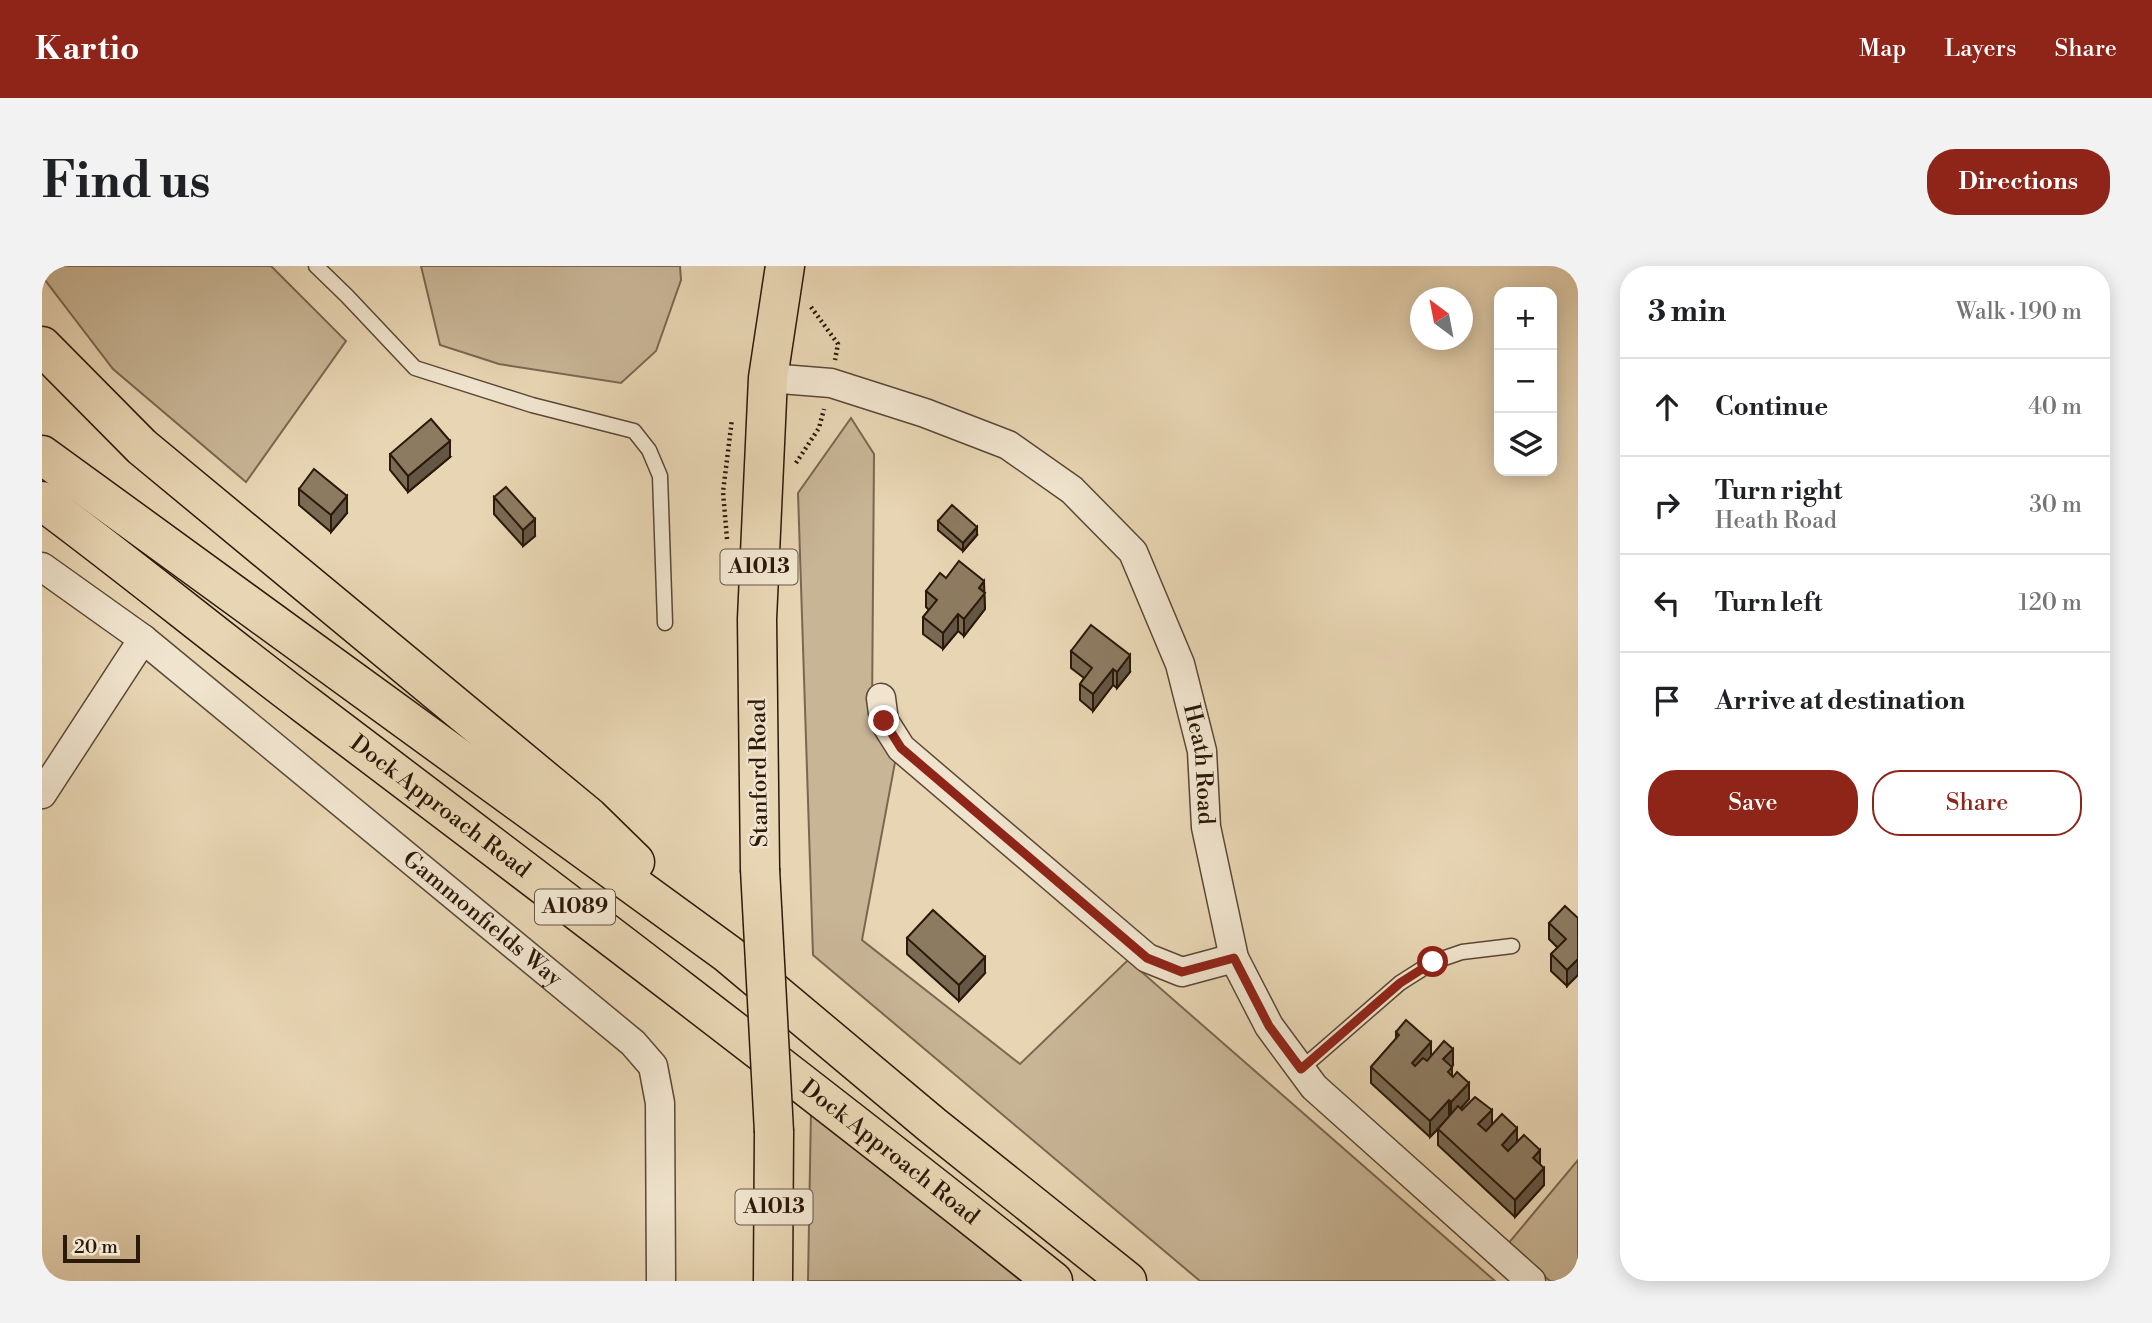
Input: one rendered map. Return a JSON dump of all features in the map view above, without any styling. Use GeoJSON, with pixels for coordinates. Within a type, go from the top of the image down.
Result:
{"type":"FeatureCollection","features":[{"type":"Feature","properties":{"kind":"main road","name":"Stanford Road"},"geometry":{"type":"LineString","coordinates":[[773,1281],[774,1132],[760,869],[757,619],[768,378],[785,266]]}},
{"type":"Feature","properties":{"kind":"main road"},"geometry":{"type":"LineString","coordinates":[[42,346],[142,447],[589,817],[728,954]]}},
{"type":"Feature","properties":{"kind":"main road"},"geometry":{"type":"LineString","coordinates":[[42,455],[728,954]]}},
{"type":"Feature","properties":{"kind":"main road","name":"Dock Approach Road"},"geometry":{"type":"LineString","coordinates":[[42,503],[92,538],[302,703],[617,939],[1053,1281]]}},
{"type":"Feature","properties":{"kind":"main road","name":"Dock Approach Road"},"geometry":{"type":"LineString","coordinates":[[728,954],[932,1125],[1127,1281]]}},
{"type":"Feature","properties":{"kind":"street","name":"Heath Road"},"geometry":{"type":"LineString","coordinates":[[768,378],[831,383],[925,413],[1008,445],[1072,490],[1133,552],[1180,664],[1196,726],[1202,751],[1206,827],[1234,958],[1269,1026],[1314,1087],[1531,1281]]}},
{"type":"Feature","properties":{"kind":"street","name":"Gammonfields Way"},"geometry":{"type":"LineString","coordinates":[[42,567],[143,639],[633,1043],[653,1066],[660,1103],[661,1281]]}},
{"type":"Feature","properties":{"kind":"street"},"geometry":{"type":"LineString","coordinates":[[42,794],[143,639]]}},
{"type":"Feature","properties":{"kind":"street"},"geometry":{"type":"LineString","coordinates":[[881,698],[884,721],[901,748],[1147,958],[1182,972],[1234,958]]}},
{"type":"Feature","properties":{"kind":"lane"},"geometry":{"type":"LineString","coordinates":[[316,266],[415,368],[532,405],[634,431],[649,450],[660,476],[666,623]]}},
{"type":"Feature","properties":{"kind":"lane"},"geometry":{"type":"LineString","coordinates":[[1301,1069],[1400,983],[1433,962],[1462,952],[1512,946]]}},
{"type":"Feature","properties":{"kind":"path"},"geometry":{"type":"LineString","coordinates":[[806,299],[838,344]]}},
{"type":"Feature","properties":{"kind":"shaded area"},"geometry":{"type":"Polygon","coordinates":[[[42,266],[271,266],[346,341],[246,482],[113,369],[42,276],[42,266]]]}},
{"type":"Feature","properties":{"kind":"shaded area"},"geometry":{"type":"Polygon","coordinates":[[[421,266],[680,266],[681,280],[656,351],[621,383],[499,364],[440,345],[421,266]]]}},
{"type":"Feature","properties":{"kind":"shaded area"},"geometry":{"type":"Polygon","coordinates":[[[851,418],[874,454],[872,715],[896,757],[862,940],[1020,1064],[1128,960],[1495,1281],[1200,1281],[813,955],[798,493],[851,418]]]}},
{"type":"Feature","properties":{"kind":"shaded area"},"geometry":{"type":"Polygon","coordinates":[[[811,1110],[1021,1281],[808,1281],[811,1110]]]}},
{"type":"Feature","properties":{"kind":"shaded area"},"geometry":{"type":"Polygon","coordinates":[[[1578,1160],[1578,1281],[1550,1281],[1507,1245],[1578,1160]]]}},
{"type":"Feature","properties":{"kind":"building"},"geometry":{"type":"Polygon","coordinates":[[[431,419],[450,441],[408,476],[390,454],[431,419]]]}},
{"type":"Feature","properties":{"kind":"building"},"geometry":{"type":"Polygon","coordinates":[[[314,469],[347,496],[331,515],[299,489],[314,469]]]}},
{"type":"Feature","properties":{"kind":"building"},"geometry":{"type":"Polygon","coordinates":[[[506,487],[535,519],[523,530],[494,497],[506,487]]]}},
{"type":"Feature","properties":{"kind":"building"},"geometry":{"type":"Polygon","coordinates":[[[952,505],[977,527],[963,543],[938,521],[952,505]]]}},
{"type":"Feature","properties":{"kind":"building"},"geometry":{"type":"Polygon","coordinates":[[[959,561],[984,581],[979,588],[985,593],[964,619],[958,614],[943,633],[923,617],[937,600],[926,591],[940,573],[946,578],[959,561]]]}},
{"type":"Feature","properties":{"kind":"building"},"geometry":{"type":"Polygon","coordinates":[[[1091,625],[1130,655],[1117,672],[1113,669],[1093,694],[1080,684],[1092,668],[1071,651],[1091,625]]]}},
{"type":"Feature","properties":{"kind":"building"},"geometry":{"type":"Polygon","coordinates":[[[1565,906],[1578,918],[1578,959],[1567,970],[1551,954],[1566,939],[1549,923],[1565,906]]]}},
{"type":"Feature","properties":{"kind":"building"},"geometry":{"type":"Polygon","coordinates":[[[933,910],[985,957],[959,985],[907,938],[933,910]]]}},
{"type":"Feature","properties":{"kind":"building"},"geometry":{"type":"Polygon","coordinates":[[[1406,1020],[1431,1042],[1412,1063],[1415,1066],[1423,1058],[1427,1061],[1444,1041],[1453,1049],[1443,1059],[1452,1067],[1448,1072],[1453,1077],[1457,1072],[1469,1083],[1430,1121],[1371,1067],[1399,1035],[1396,1032],[1406,1020]]]}},
{"type":"Feature","properties":{"kind":"building"},"geometry":{"type":"Polygon","coordinates":[[[1475,1097],[1492,1110],[1478,1124],[1486,1131],[1502,1114],[1517,1128],[1502,1145],[1508,1151],[1524,1135],[1540,1150],[1533,1158],[1544,1168],[1515,1200],[1438,1129],[1458,1106],[1462,1110],[1475,1097]]]}},
{"type":"Feature","properties":{"kind":"route"},"geometry":{"type":"LineString","coordinates":[[884,721],[901,748],[1147,958],[1182,972],[1234,958],[1269,1026],[1301,1069],[1400,983],[1433,962]]}}]}
